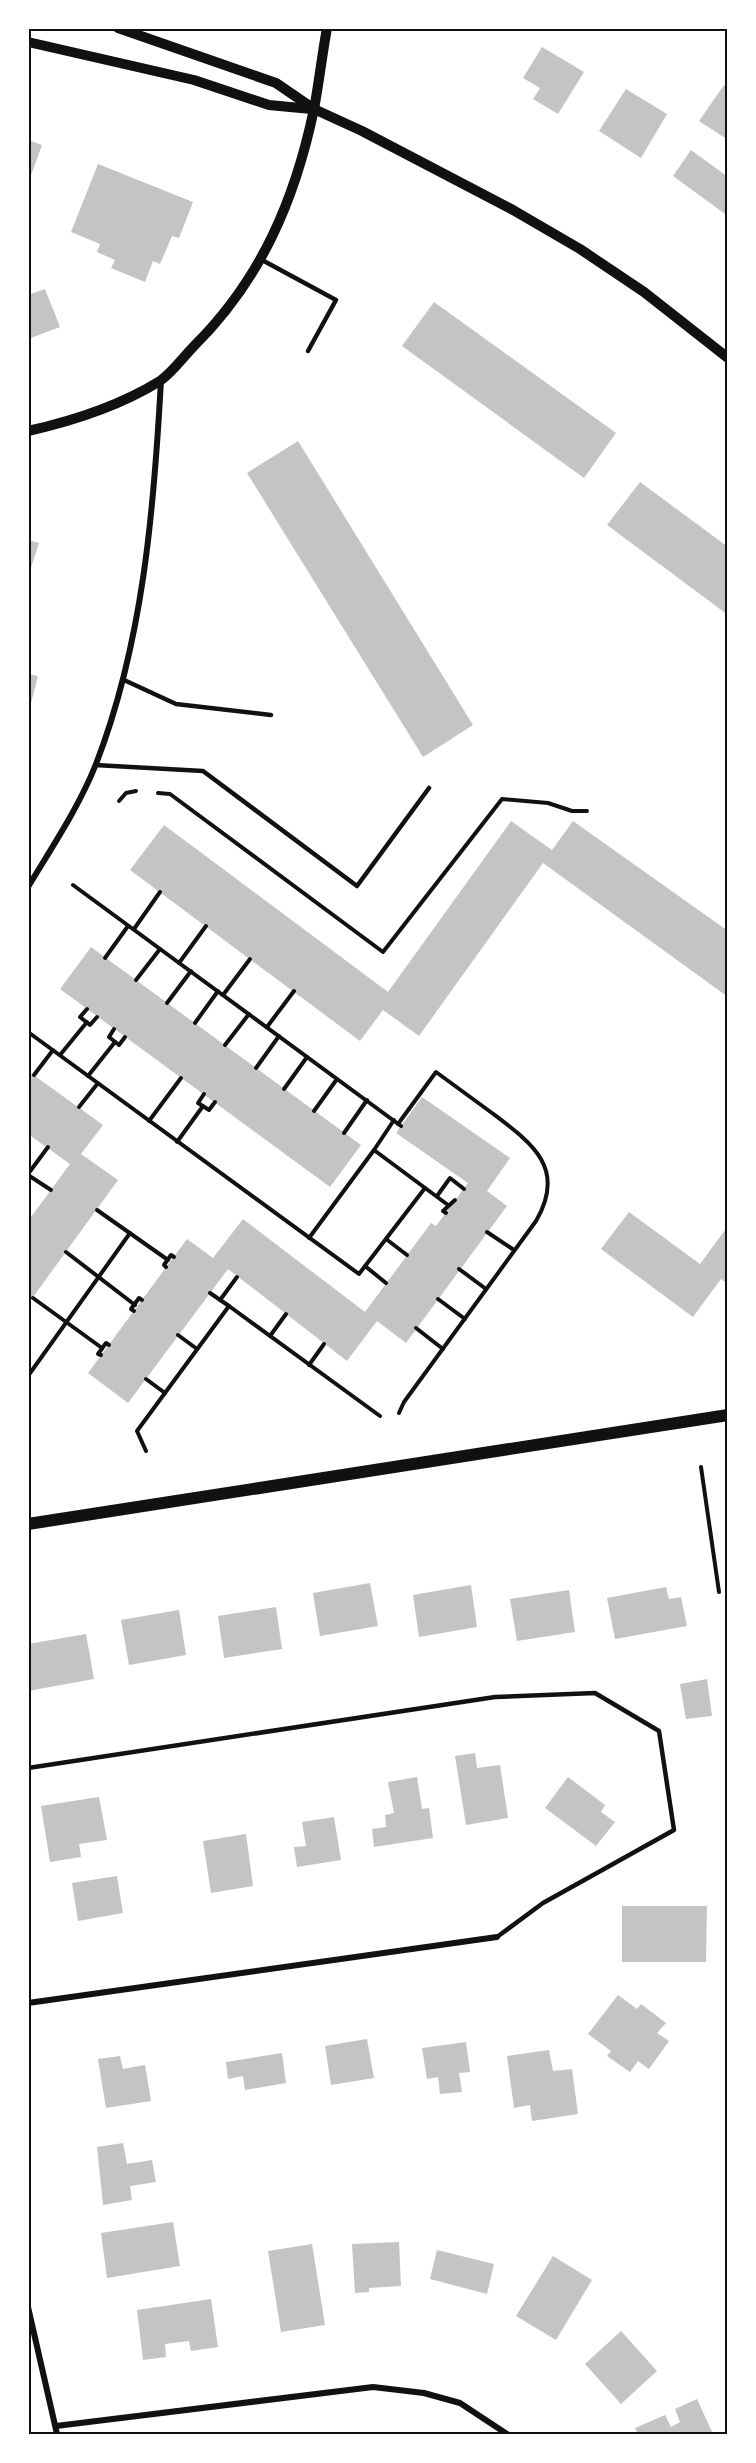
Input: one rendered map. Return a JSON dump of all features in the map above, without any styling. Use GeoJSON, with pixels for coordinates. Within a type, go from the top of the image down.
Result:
{"type":"FeatureCollection","features":[{"type":"Feature","properties":{"kind":"main road"},"geometry":{"type":"LineString","coordinates":[[28,1524],[728,1415]]}},
{"type":"Feature","properties":{"kind":"street"},"geometry":{"type":"LineString","coordinates":[[118,28],[276,83],[314,109],[402,152],[580,249],[644,292],[728,358]]}},
{"type":"Feature","properties":{"kind":"street"},"geometry":{"type":"LineString","coordinates":[[28,431],[61,424],[109,406],[161,380],[219,321],[262,260],[298,170],[314,109],[327,28]]}},
{"type":"Feature","properties":{"kind":"street"},"geometry":{"type":"LineString","coordinates":[[28,42],[194,80],[269,105],[314,109]]}},
{"type":"Feature","properties":{"kind":"street"},"geometry":{"type":"LineString","coordinates":[[28,887],[64,827],[95,765],[124,680],[142,578],[157,456],[161,380]]}},
{"type":"Feature","properties":{"kind":"street"},"geometry":{"type":"LineString","coordinates":[[28,2003],[497,1937]]}},
{"type":"Feature","properties":{"kind":"street"},"geometry":{"type":"LineString","coordinates":[[28,2307],[57,2434]]}},
{"type":"Feature","properties":{"kind":"street"},"geometry":{"type":"LineString","coordinates":[[56,2426],[373,2388],[424,2393],[460,2403],[507,2434]]}},
{"type":"Feature","properties":{"kind":"lane"},"geometry":{"type":"LineString","coordinates":[[262,260],[336,300],[308,351]]}},
{"type":"Feature","properties":{"kind":"lane"},"geometry":{"type":"LineString","coordinates":[[124,680],[176,704],[272,715]]}},
{"type":"Feature","properties":{"kind":"lane"},"geometry":{"type":"LineString","coordinates":[[95,765],[203,771],[357,886],[429,788]]}},
{"type":"Feature","properties":{"kind":"lane"},"geometry":{"type":"LineString","coordinates":[[28,1768],[495,1697],[595,1693],[659,1731],[674,1830],[543,1903],[497,1937]]}},
{"type":"Feature","properties":{"kind":"path"},"geometry":{"type":"LineString","coordinates":[[73,885],[400,1125],[436,1072],[529,1140],[545,1166],[549,1181],[548,1196],[536,1221],[399,1413]]}},
{"type":"Feature","properties":{"kind":"path"},"geometry":{"type":"LineString","coordinates":[[134,930],[160,892]]}},
{"type":"Feature","properties":{"kind":"path"},"geometry":{"type":"LineString","coordinates":[[105,958],[128,926]]}},
{"type":"Feature","properties":{"kind":"path"},"geometry":{"type":"LineString","coordinates":[[179,963],[206,927]]}},
{"type":"Feature","properties":{"kind":"path"},"geometry":{"type":"LineString","coordinates":[[136,980],[160,949]]}},
{"type":"Feature","properties":{"kind":"path"},"geometry":{"type":"LineString","coordinates":[[223,995],[250,959]]}},
{"type":"Feature","properties":{"kind":"path"},"geometry":{"type":"LineString","coordinates":[[167,1003],[191,972]]}},
{"type":"Feature","properties":{"kind":"path"},"geometry":{"type":"LineString","coordinates":[[195,1023],[218,991]]}},
{"type":"Feature","properties":{"kind":"path"},"geometry":{"type":"LineString","coordinates":[[267,1027],[294,991]]}},
{"type":"Feature","properties":{"kind":"path"},"geometry":{"type":"LineString","coordinates":[[87,1009],[80,1017],[90,1025],[97,1017]]}},
{"type":"Feature","properties":{"kind":"path"},"geometry":{"type":"LineString","coordinates":[[225,1045],[249,1014]]}},
{"type":"Feature","properties":{"kind":"path"},"geometry":{"type":"LineString","coordinates":[[60,1055],[87,1022]]}},
{"type":"Feature","properties":{"kind":"path"},"geometry":{"type":"LineString","coordinates":[[114,1029],[109,1037],[120,1046],[125,1037]]}},
{"type":"Feature","properties":{"kind":"path"},"geometry":{"type":"LineString","coordinates":[[28,1032],[359,1274],[425,1188]]}},
{"type":"Feature","properties":{"kind":"path"},"geometry":{"type":"LineString","coordinates":[[256,1068],[279,1036]]}},
{"type":"Feature","properties":{"kind":"path"},"geometry":{"type":"LineString","coordinates":[[88,1076],[115,1042]]}},
{"type":"Feature","properties":{"kind":"path"},"geometry":{"type":"LineString","coordinates":[[34,1075],[53,1050]]}},
{"type":"Feature","properties":{"kind":"path"},"geometry":{"type":"LineString","coordinates":[[284,1089],[307,1057]]}},
{"type":"Feature","properties":{"kind":"path"},"geometry":{"type":"LineString","coordinates":[[149,1121],[181,1078]]}},
{"type":"Feature","properties":{"kind":"path"},"geometry":{"type":"LineString","coordinates":[[314,1111],[337,1079]]}},
{"type":"Feature","properties":{"kind":"path"},"geometry":{"type":"LineString","coordinates":[[79,1107],[98,1083]]}},
{"type":"Feature","properties":{"kind":"path"},"geometry":{"type":"LineString","coordinates":[[204,1095],[198,1102],[203,1106],[209,1110],[214,1102]]}},
{"type":"Feature","properties":{"kind":"path"},"geometry":{"type":"LineString","coordinates":[[344,1133],[366,1100]]}},
{"type":"Feature","properties":{"kind":"path"},"geometry":{"type":"LineString","coordinates":[[177,1142],[203,1106]]}},
{"type":"Feature","properties":{"kind":"path"},"geometry":{"type":"LineString","coordinates":[[309,1238],[394,1120]]}},
{"type":"Feature","properties":{"kind":"path"},"geometry":{"type":"LineString","coordinates":[[48,1147],[28,1174],[51,1190]]}},
{"type":"Feature","properties":{"kind":"path"},"geometry":{"type":"LineString","coordinates":[[374,1150],[448,1205]]}},
{"type":"Feature","properties":{"kind":"path"},"geometry":{"type":"LineString","coordinates":[[437,1196],[450,1178],[464,1189]]}},
{"type":"Feature","properties":{"kind":"path"},"geometry":{"type":"LineString","coordinates":[[446,1213],[443,1211],[455,1200]]}},
{"type":"Feature","properties":{"kind":"path"},"geometry":{"type":"LineString","coordinates":[[97,1210],[168,1260]]}},
{"type":"Feature","properties":{"kind":"path"},"geometry":{"type":"LineString","coordinates":[[487,1232],[514,1250]]}},
{"type":"Feature","properties":{"kind":"path"},"geometry":{"type":"LineString","coordinates":[[28,1376],[130,1233]]}},
{"type":"Feature","properties":{"kind":"path"},"geometry":{"type":"LineString","coordinates":[[386,1239],[407,1255]]}},
{"type":"Feature","properties":{"kind":"path"},"geometry":{"type":"LineString","coordinates":[[66,1252],[135,1305]]}},
{"type":"Feature","properties":{"kind":"path"},"geometry":{"type":"LineString","coordinates":[[166,1267],[164,1265],[171,1255],[174,1257]]}},
{"type":"Feature","properties":{"kind":"path"},"geometry":{"type":"LineString","coordinates":[[365,1266],[386,1283]]}},
{"type":"Feature","properties":{"kind":"path"},"geometry":{"type":"LineString","coordinates":[[459,1269],[486,1289]]}},
{"type":"Feature","properties":{"kind":"path"},"geometry":{"type":"LineString","coordinates":[[220,1300],[237,1277]]}},
{"type":"Feature","properties":{"kind":"path"},"geometry":{"type":"LineString","coordinates":[[210,1293],[380,1416]]}},
{"type":"Feature","properties":{"kind":"path"},"geometry":{"type":"LineString","coordinates":[[33,1298],[102,1348]]}},
{"type":"Feature","properties":{"kind":"path"},"geometry":{"type":"LineString","coordinates":[[134,1311],[131,1309],[139,1298],[142,1300]]}},
{"type":"Feature","properties":{"kind":"path"},"geometry":{"type":"LineString","coordinates":[[438,1299],[465,1319]]}},
{"type":"Feature","properties":{"kind":"path"},"geometry":{"type":"LineString","coordinates":[[146,1451],[137,1431],[229,1306]]}},
{"type":"Feature","properties":{"kind":"path"},"geometry":{"type":"LineString","coordinates":[[270,1336],[286,1314]]}},
{"type":"Feature","properties":{"kind":"path"},"geometry":{"type":"LineString","coordinates":[[416,1328],[443,1349]]}},
{"type":"Feature","properties":{"kind":"path"},"geometry":{"type":"LineString","coordinates":[[178,1335],[197,1349]]}},
{"type":"Feature","properties":{"kind":"path"},"geometry":{"type":"LineString","coordinates":[[101,1355],[98,1354],[106,1343],[109,1345]]}},
{"type":"Feature","properties":{"kind":"path"},"geometry":{"type":"LineString","coordinates":[[309,1365],[324,1344]]}},
{"type":"Feature","properties":{"kind":"path"},"geometry":{"type":"LineString","coordinates":[[146,1379],[165,1393]]}},
{"type":"Feature","properties":{"kind":"path"},"geometry":{"type":"LineString","coordinates":[[701,1467],[719,1592]]}},
{"type":"Feature","properties":{"kind":"building"},"geometry":{"type":"Polygon","coordinates":[[[542,47],[584,72],[558,114],[533,99],[540,88],[523,78],[542,47]]]}},
{"type":"Feature","properties":{"kind":"building"},"geometry":{"type":"Polygon","coordinates":[[[724,85],[728,88],[728,140],[699,121],[724,85]]]}},
{"type":"Feature","properties":{"kind":"building"},"geometry":{"type":"Polygon","coordinates":[[[626,89],[667,114],[641,158],[599,131],[626,89]]]}},
{"type":"Feature","properties":{"kind":"building"},"geometry":{"type":"Polygon","coordinates":[[[28,140],[42,145],[29,181],[28,181],[28,140]]]}},
{"type":"Feature","properties":{"kind":"building"},"geometry":{"type":"Polygon","coordinates":[[[691,150],[728,177],[728,210],[725,214],[673,176],[691,150]]]}},
{"type":"Feature","properties":{"kind":"building"},"geometry":{"type":"Polygon","coordinates":[[[98,164],[193,202],[179,238],[172,236],[160,264],[153,261],[145,282],[111,268],[115,260],[97,252],[100,244],[71,232],[98,164]]]}},
{"type":"Feature","properties":{"kind":"building"},"geometry":{"type":"Polygon","coordinates":[[[45,289],[60,327],[28,339],[28,295],[45,289]]]}},
{"type":"Feature","properties":{"kind":"building"},"geometry":{"type":"Polygon","coordinates":[[[434,302],[616,433],[584,478],[402,346],[434,302]]]}},
{"type":"Feature","properties":{"kind":"building"},"geometry":{"type":"Polygon","coordinates":[[[298,441],[473,725],[423,757],[247,473],[298,441]]]}},
{"type":"Feature","properties":{"kind":"building"},"geometry":{"type":"Polygon","coordinates":[[[640,482],[728,547],[728,615],[607,525],[640,482]]]}},
{"type":"Feature","properties":{"kind":"building"},"geometry":{"type":"Polygon","coordinates":[[[28,540],[39,543],[29,574],[28,574],[28,540]]]}},
{"type":"Feature","properties":{"kind":"building"},"geometry":{"type":"Polygon","coordinates":[[[28,674],[38,676],[29,711],[28,711],[28,674]]]}},
{"type":"Feature","properties":{"kind":"building"},"geometry":{"type":"Polygon","coordinates":[[[511,821],[552,850],[573,821],[728,931],[728,997],[543,863],[419,1036],[383,1010],[360,1041],[130,870],[164,825],[388,992],[511,821]]]}},
{"type":"Feature","properties":{"kind":"building"},"geometry":{"type":"Polygon","coordinates":[[[91,947],[361,1145],[330,1187],[60,989],[91,947]]]}},
{"type":"Feature","properties":{"kind":"building"},"geometry":{"type":"Polygon","coordinates":[[[28,1071],[103,1125],[81,1154],[118,1180],[28,1304],[28,1221],[70,1164],[28,1134],[28,1071]]]}},
{"type":"Feature","properties":{"kind":"building"},"geometry":{"type":"Polygon","coordinates":[[[422,1097],[510,1158],[487,1191],[507,1206],[406,1343],[377,1321],[347,1361],[228,1269],[128,1403],[88,1373],[187,1239],[213,1258],[243,1219],[365,1312],[431,1223],[436,1226],[468,1183],[396,1133],[422,1097]]]}},
{"type":"Feature","properties":{"kind":"building"},"geometry":{"type":"Polygon","coordinates":[[[629,1212],[700,1264],[728,1226],[728,1284],[721,1279],[693,1317],[601,1249],[629,1212]]]}},
{"type":"Feature","properties":{"kind":"building"},"geometry":{"type":"Polygon","coordinates":[[[370,1583],[378,1626],[320,1636],[313,1593],[370,1583]]]}},
{"type":"Feature","properties":{"kind":"building"},"geometry":{"type":"Polygon","coordinates":[[[471,1585],[477,1627],[419,1637],[413,1595],[471,1585]]]}},
{"type":"Feature","properties":{"kind":"building"},"geometry":{"type":"Polygon","coordinates":[[[666,1587],[669,1599],[681,1597],[687,1626],[615,1639],[607,1598],[666,1587]]]}},
{"type":"Feature","properties":{"kind":"building"},"geometry":{"type":"Polygon","coordinates":[[[569,1590],[575,1632],[517,1641],[510,1599],[569,1590]]]}},
{"type":"Feature","properties":{"kind":"building"},"geometry":{"type":"Polygon","coordinates":[[[276,1607],[282,1649],[224,1658],[218,1616],[276,1607]]]}},
{"type":"Feature","properties":{"kind":"building"},"geometry":{"type":"Polygon","coordinates":[[[179,1610],[186,1655],[129,1665],[121,1620],[179,1610]]]}},
{"type":"Feature","properties":{"kind":"building"},"geometry":{"type":"Polygon","coordinates":[[[86,1634],[94,1679],[28,1691],[28,1644],[86,1634]]]}},
{"type":"Feature","properties":{"kind":"building"},"geometry":{"type":"Polygon","coordinates":[[[707,1679],[712,1716],[686,1719],[680,1684],[707,1679]]]}},
{"type":"Feature","properties":{"kind":"building"},"geometry":{"type":"Polygon","coordinates":[[[475,1753],[477,1768],[500,1765],[508,1818],[466,1825],[455,1756],[475,1753]]]}},
{"type":"Feature","properties":{"kind":"building"},"geometry":{"type":"Polygon","coordinates":[[[417,1777],[422,1809],[429,1808],[433,1838],[374,1847],[372,1829],[386,1827],[385,1815],[394,1813],[388,1782],[417,1777]]]}},
{"type":"Feature","properties":{"kind":"building"},"geometry":{"type":"Polygon","coordinates":[[[568,1777],[605,1805],[601,1812],[615,1822],[596,1846],[545,1808],[568,1777]]]}},
{"type":"Feature","properties":{"kind":"building"},"geometry":{"type":"Polygon","coordinates":[[[99,1797],[107,1840],[79,1844],[81,1857],[50,1862],[41,1806],[99,1797]]]}},
{"type":"Feature","properties":{"kind":"building"},"geometry":{"type":"Polygon","coordinates":[[[334,1817],[341,1860],[297,1867],[294,1847],[306,1846],[302,1822],[334,1817]]]}},
{"type":"Feature","properties":{"kind":"building"},"geometry":{"type":"Polygon","coordinates":[[[246,1834],[253,1886],[211,1893],[203,1841],[246,1834]]]}},
{"type":"Feature","properties":{"kind":"building"},"geometry":{"type":"Polygon","coordinates":[[[117,1876],[123,1913],[78,1921],[72,1883],[117,1876]]]}},
{"type":"Feature","properties":{"kind":"building"},"geometry":{"type":"Polygon","coordinates":[[[622,1906],[707,1906],[706,1962],[622,1962],[622,1906]]]}},
{"type":"Feature","properties":{"kind":"building"},"geometry":{"type":"Polygon","coordinates":[[[618,1995],[637,2009],[641,2004],[666,2023],[657,2033],[669,2041],[649,2069],[638,2061],[630,2072],[607,2056],[611,2051],[588,2034],[618,1995]]]}},
{"type":"Feature","properties":{"kind":"building"},"geometry":{"type":"Polygon","coordinates":[[[367,2039],[374,2078],[331,2085],[325,2046],[367,2039]]]}},
{"type":"Feature","properties":{"kind":"building"},"geometry":{"type":"Polygon","coordinates":[[[466,2042],[470,2072],[459,2073],[462,2092],[440,2094],[438,2077],[427,2079],[422,2048],[466,2042]]]}},
{"type":"Feature","properties":{"kind":"building"},"geometry":{"type":"Polygon","coordinates":[[[549,2050],[553,2071],[572,2069],[578,2114],[532,2121],[530,2105],[514,2108],[507,2056],[549,2050]]]}},
{"type":"Feature","properties":{"kind":"building"},"geometry":{"type":"Polygon","coordinates":[[[282,2053],[286,2083],[245,2090],[243,2076],[228,2079],[226,2062],[282,2053]]]}},
{"type":"Feature","properties":{"kind":"building"},"geometry":{"type":"Polygon","coordinates":[[[120,2056],[123,2069],[145,2065],[151,2101],[106,2108],[98,2059],[120,2056]]]}},
{"type":"Feature","properties":{"kind":"building"},"geometry":{"type":"Polygon","coordinates":[[[123,2143],[127,2164],[152,2160],[156,2182],[130,2186],[132,2200],[103,2205],[97,2147],[123,2143]]]}},
{"type":"Feature","properties":{"kind":"building"},"geometry":{"type":"Polygon","coordinates":[[[173,2222],[180,2266],[107,2278],[101,2233],[173,2222]]]}},
{"type":"Feature","properties":{"kind":"building"},"geometry":{"type":"Polygon","coordinates":[[[399,2242],[401,2286],[369,2288],[369,2292],[355,2293],[352,2244],[399,2242]]]}},
{"type":"Feature","properties":{"kind":"building"},"geometry":{"type":"Polygon","coordinates":[[[312,2244],[325,2325],[281,2332],[268,2251],[312,2244]]]}},
{"type":"Feature","properties":{"kind":"building"},"geometry":{"type":"Polygon","coordinates":[[[437,2250],[494,2264],[487,2294],[430,2279],[437,2250]]]}},
{"type":"Feature","properties":{"kind":"building"},"geometry":{"type":"Polygon","coordinates":[[[553,2256],[592,2280],[556,2340],[516,2316],[553,2256]]]}},
{"type":"Feature","properties":{"kind":"building"},"geometry":{"type":"Polygon","coordinates":[[[211,2299],[218,2347],[191,2351],[189,2341],[165,2344],[166,2357],[143,2360],[137,2310],[211,2299]]]}},
{"type":"Feature","properties":{"kind":"building"},"geometry":{"type":"Polygon","coordinates":[[[621,2331],[657,2371],[621,2404],[585,2364],[621,2331]]]}},
{"type":"Feature","properties":{"kind":"building"},"geometry":{"type":"Polygon","coordinates":[[[697,2399],[713,2434],[638,2434],[635,2428],[665,2415],[671,2427],[680,2422],[675,2409],[697,2399]]]}}]}
